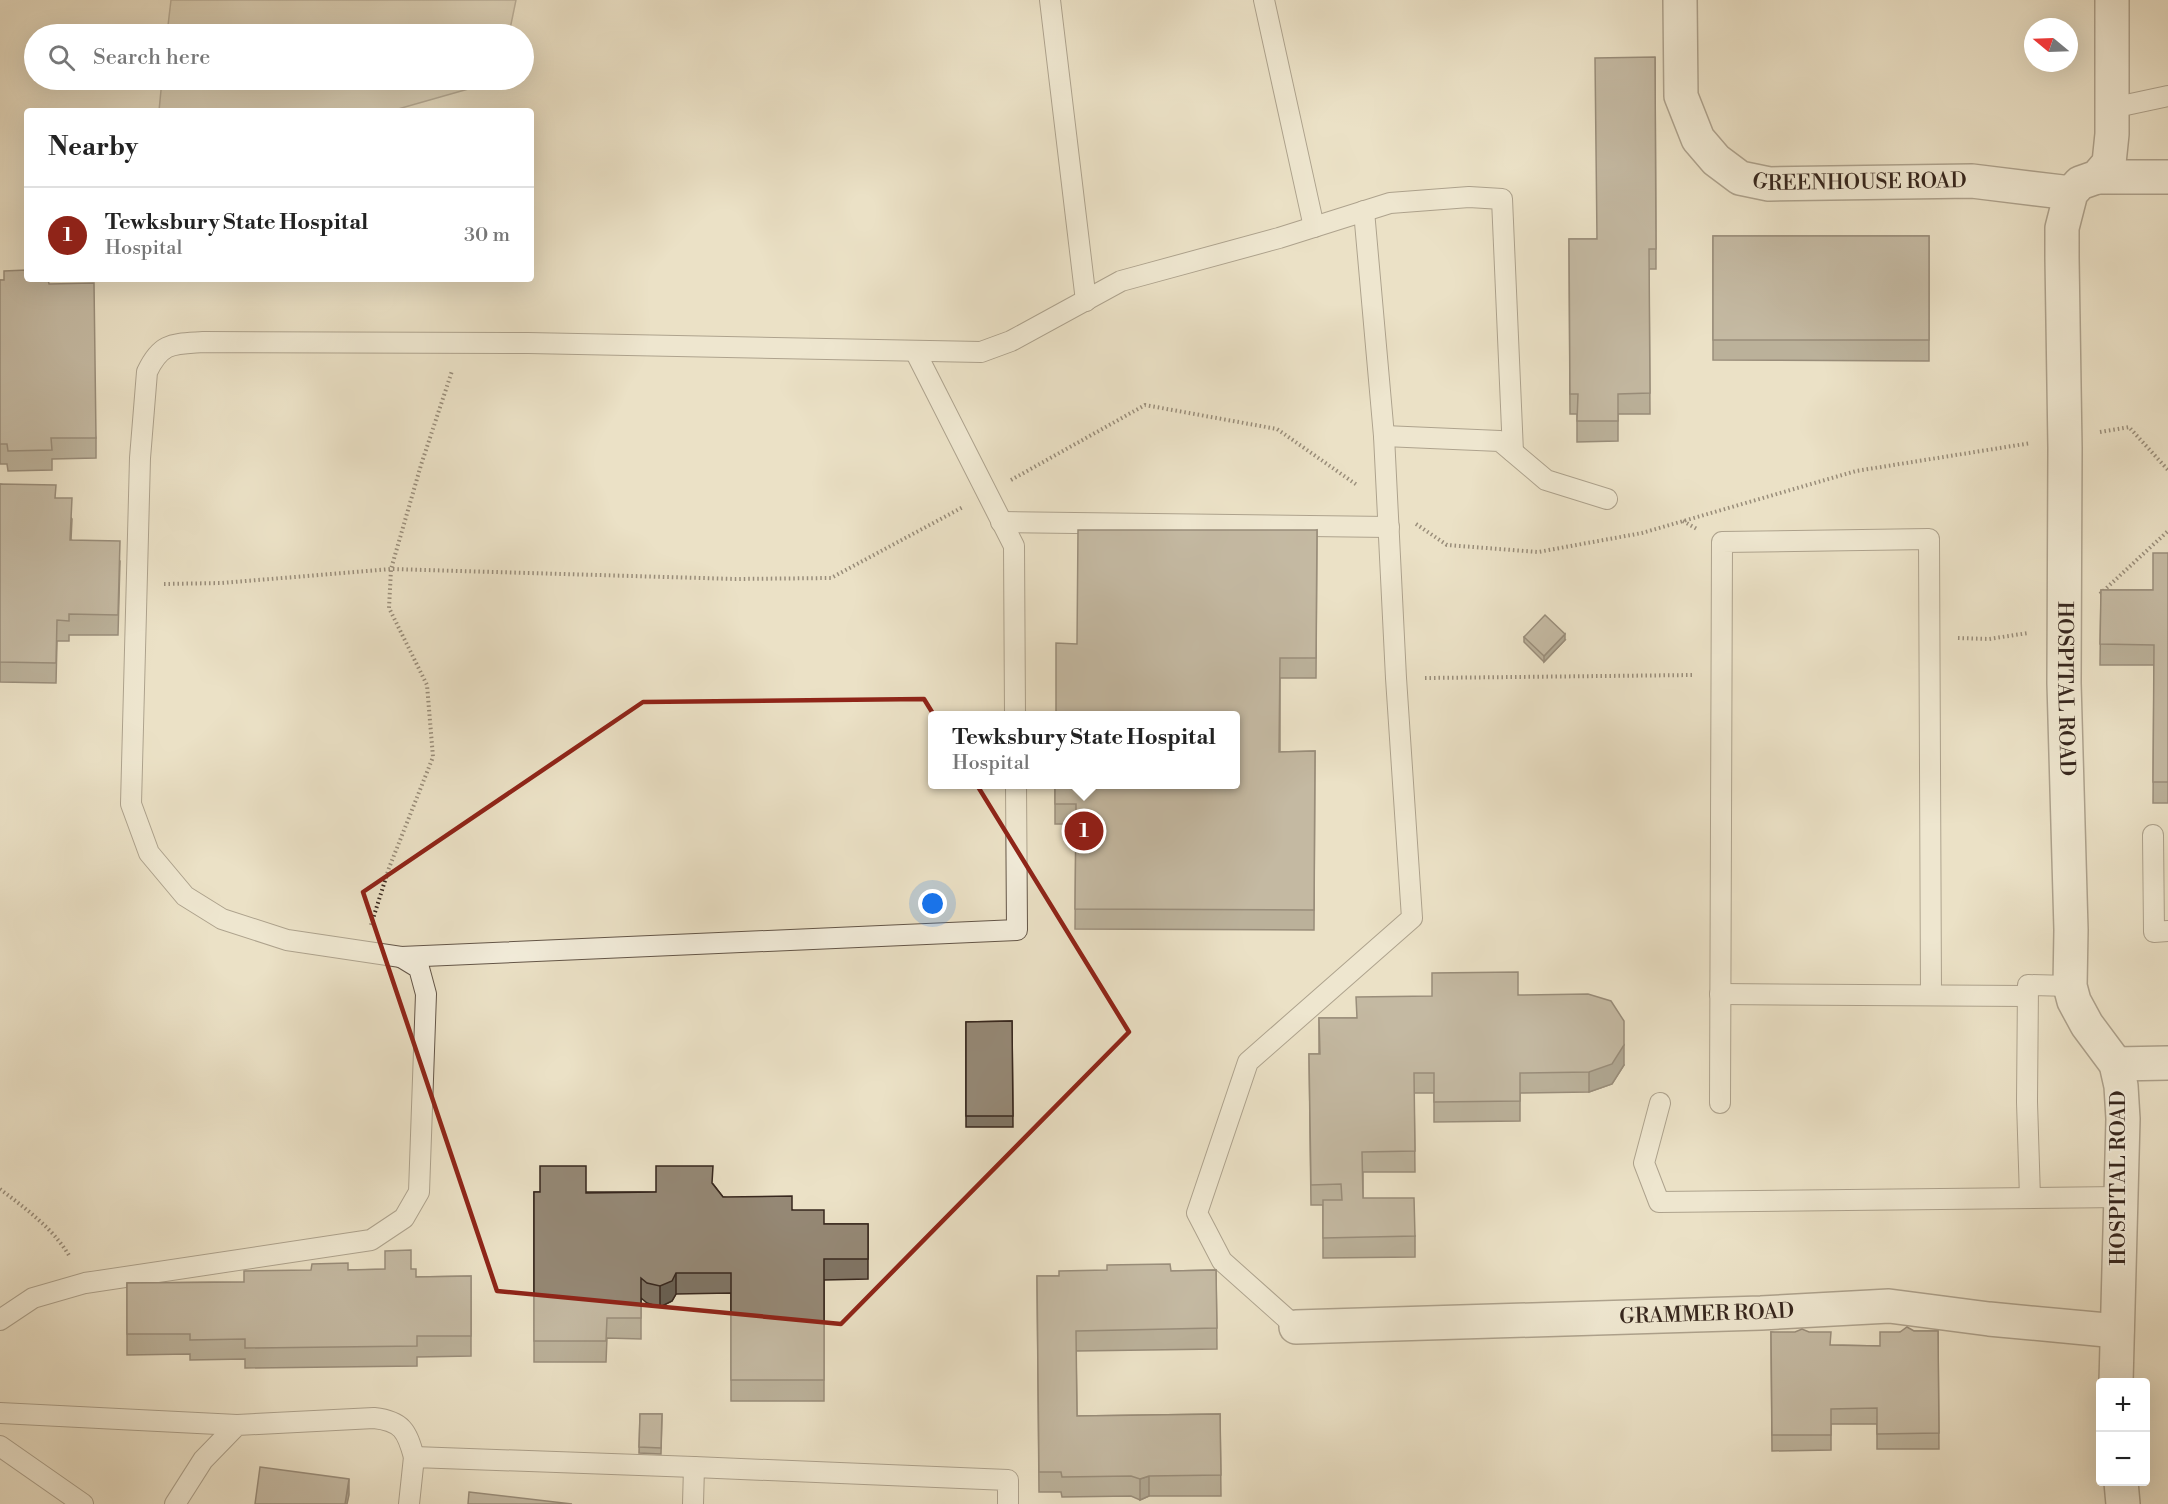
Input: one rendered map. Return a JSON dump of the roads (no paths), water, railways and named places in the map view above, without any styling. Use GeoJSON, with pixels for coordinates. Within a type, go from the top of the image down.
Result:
{"type":"FeatureCollection","features":[{"type":"Feature","properties":{"kind":"street","name":"GREENHOUSE ROAD"},"geometry":{"type":"LineString","coordinates":[[1680,0],[1681,96],[1698,139],[1716,160],[1740,178],[1769,184],[1972,181],[2084,185],[2168,177]]}},
{"type":"Feature","properties":{"kind":"street","name":"HOSPITAL ROAD"},"geometry":{"type":"LineString","coordinates":[[2112,0],[2112,134],[2109,164],[2084,185],[2062,228],[2065,437],[2064,683],[2071,930],[2070,986],[2074,1001],[2087,1025],[2116,1064],[2121,1086],[2123,1119],[2116,1378]]}},
{"type":"Feature","properties":{"kind":"street"},"geometry":{"type":"LineString","coordinates":[[2116,1064],[2168,1063]]}},
{"type":"Feature","properties":{"kind":"street","name":"GRAMMER ROAD"},"geometry":{"type":"LineString","coordinates":[[1296,1327],[1761,1313],[1889,1306],[1989,1319],[2118,1331]]}},
{"type":"Feature","properties":{"kind":"street"},"geometry":{"type":"LineString","coordinates":[[2121,1486],[2123,1504]]}},
{"type":"Feature","properties":{"kind":"lane"},"geometry":{"type":"LineString","coordinates":[[1050,0],[1086,301]]}},
{"type":"Feature","properties":{"kind":"lane"},"geometry":{"type":"LineString","coordinates":[[1264,0],[1314,227]]}},
{"type":"Feature","properties":{"kind":"lane"},"geometry":{"type":"LineString","coordinates":[[2112,108],[2168,96]]}},
{"type":"Feature","properties":{"kind":"lane"},"geometry":{"type":"LineString","coordinates":[[1016,789],[1017,930],[401,957],[287,940],[222,919],[185,896],[149,853],[131,804],[140,458],[147,372],[152,361],[161,351],[173,344],[203,342],[462,342],[981,352],[1011,341],[1121,281],[1314,227],[1390,203],[1469,197],[1502,199],[1513,452]]}},
{"type":"Feature","properties":{"kind":"lane"},"geometry":{"type":"LineString","coordinates":[[1296,1327],[1222,1261],[1197,1213],[1248,1062],[1412,918],[1396,678],[1384,436],[1364,211]]}},
{"type":"Feature","properties":{"kind":"lane"},"geometry":{"type":"LineString","coordinates":[[915,351],[1014,546],[1015,711]]}},
{"type":"Feature","properties":{"kind":"lane"},"geometry":{"type":"LineString","coordinates":[[1384,436],[1500,441],[1546,480],[1607,499]]}},
{"type":"Feature","properties":{"kind":"lane"},"geometry":{"type":"LineString","coordinates":[[1001,522],[1389,528]]}},
{"type":"Feature","properties":{"kind":"lane"},"geometry":{"type":"LineString","coordinates":[[1720,1103],[1722,542],[1929,539],[1931,995]]}},
{"type":"Feature","properties":{"kind":"lane"},"geometry":{"type":"LineString","coordinates":[[2153,836],[2154,932],[2168,931]]}},
{"type":"Feature","properties":{"kind":"lane"},"geometry":{"type":"LineString","coordinates":[[0,1320],[33,1298],[85,1282],[371,1240],[404,1218],[419,1192],[426,994],[419,968],[401,957]]}},
{"type":"Feature","properties":{"kind":"lane"},"geometry":{"type":"LineString","coordinates":[[2030,1198],[2026,1102],[2028,986],[2070,986]]}},
{"type":"Feature","properties":{"kind":"lane"},"geometry":{"type":"LineString","coordinates":[[1720,993],[2027,996]]}},
{"type":"Feature","properties":{"kind":"lane"},"geometry":{"type":"LineString","coordinates":[[1660,1103],[1644,1163],[1659,1202],[2121,1197]]}},
{"type":"Feature","properties":{"kind":"lane"},"geometry":{"type":"LineString","coordinates":[[0,1413],[237,1425],[374,1418],[388,1420],[401,1427],[408,1436],[414,1457],[409,1504]]}},
{"type":"Feature","properties":{"kind":"lane"},"geometry":{"type":"LineString","coordinates":[[175,1504],[203,1460],[237,1425]]}},
{"type":"Feature","properties":{"kind":"lane"},"geometry":{"type":"LineString","coordinates":[[0,1446],[82,1504]]}},
{"type":"Feature","properties":{"kind":"lane"},"geometry":{"type":"LineString","coordinates":[[414,1457],[1008,1480],[1008,1504]]}},
{"type":"Feature","properties":{"kind":"lane"},"geometry":{"type":"LineString","coordinates":[[693,1504],[694,1467]]}},
{"type":"Feature","properties":{"kind":"place","name":"Tewksbury State Hospital"},"geometry":{"type":"Point","coordinates":[1084,831]}}]}
